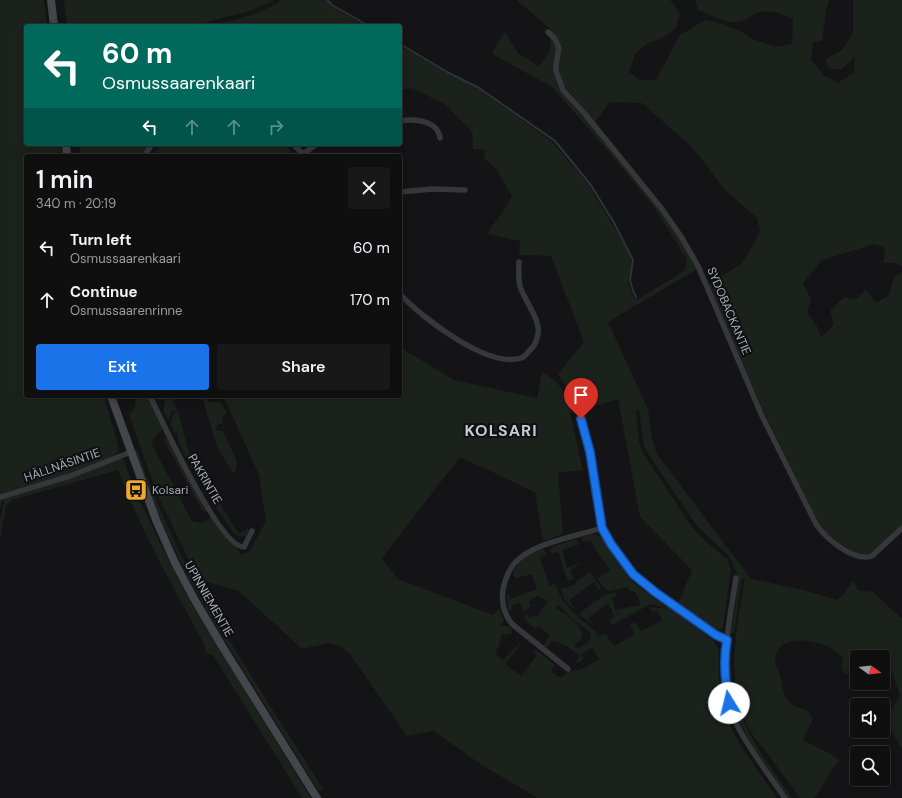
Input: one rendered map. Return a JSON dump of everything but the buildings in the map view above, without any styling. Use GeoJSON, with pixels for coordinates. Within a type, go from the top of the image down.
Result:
{"type":"FeatureCollection","features":[{"type":"Feature","properties":{"kind":"main road"},"geometry":{"type":"LineString","coordinates":[[51,0],[54,24]]}},
{"type":"Feature","properties":{"kind":"main road","name":"UPINNIEMENTIE"},"geometry":{"type":"LineString","coordinates":[[112,398],[164,540],[192,597],[317,798]]}},
{"type":"Feature","properties":{"kind":"street","name":"SYDOBACKANTIE"},"geometry":{"type":"LineString","coordinates":[[548,32],[555,39],[559,48],[556,71],[563,90],[585,114],[662,209],[682,238],[698,266],[762,416],[822,534],[856,556],[864,558],[872,556],[902,528]]}},
{"type":"Feature","properties":{"kind":"street"},"geometry":{"type":"LineString","coordinates":[[402,121],[414,120],[428,123],[439,132],[440,138]]}},
{"type":"Feature","properties":{"kind":"street"},"geometry":{"type":"LineString","coordinates":[[295,146],[303,154]]}},
{"type":"Feature","properties":{"kind":"street"},"geometry":{"type":"LineString","coordinates":[[305,154],[315,146]]}},
{"type":"Feature","properties":{"kind":"street"},"geometry":{"type":"LineString","coordinates":[[402,192],[465,190]]}},
{"type":"Feature","properties":{"kind":"street"},"geometry":{"type":"LineString","coordinates":[[402,296],[427,319],[460,341],[500,358],[511,360],[523,358],[537,341],[539,330],[520,286],[519,262]]}},
{"type":"Feature","properties":{"kind":"street","name":"PAKRINTIE"},"geometry":{"type":"LineString","coordinates":[[151,398],[182,462],[212,513],[226,533],[237,545],[244,547],[252,531]]}},
{"type":"Feature","properties":{"kind":"street"},"geometry":{"type":"LineString","coordinates":[[581,419],[590,452],[602,528],[611,544],[633,574],[655,592],[716,635],[727,640]]}},
{"type":"Feature","properties":{"kind":"street","name":"HÄLLNÄSINTIE"},"geometry":{"type":"LineString","coordinates":[[0,497],[70,476],[131,452]]}},
{"type":"Feature","properties":{"kind":"street"},"geometry":{"type":"LineString","coordinates":[[568,669],[512,624],[506,616],[502,593],[504,583],[514,564],[535,548],[602,528]]}},
{"type":"Feature","properties":{"kind":"street"},"geometry":{"type":"LineString","coordinates":[[736,578],[724,660],[726,688],[729,703],[738,728],[785,798]]}},
{"type":"Feature","properties":{"kind":"shaded area"},"geometry":{"type":"Polygon","coordinates":[[[0,0],[44,0],[47,24],[24,24],[24,146],[61,146],[62,154],[24,154],[24,398],[105,398],[119,449],[117,453],[108,459],[81,470],[0,494],[0,0]]]}},
{"type":"Feature","properties":{"kind":"shaded area"},"geometry":{"type":"Polygon","coordinates":[[[64,0],[275,0],[250,11],[200,24],[67,24],[64,0]]]}},
{"type":"Feature","properties":{"kind":"shaded area"},"geometry":{"type":"Polygon","coordinates":[[[280,0],[325,0],[331,6],[362,24],[217,24],[255,14],[278,3],[280,0]]]}},
{"type":"Feature","properties":{"kind":"shaded area"},"geometry":{"type":"Polygon","coordinates":[[[517,0],[670,0],[680,13],[676,28],[660,39],[648,43],[635,54],[629,72],[640,80],[656,80],[679,36],[705,20],[723,24],[740,31],[753,39],[775,47],[792,44],[793,19],[777,13],[760,12],[738,22],[730,22],[698,10],[695,0],[829,0],[826,10],[822,41],[813,42],[811,60],[825,76],[838,83],[854,72],[855,57],[842,69],[829,69],[826,59],[842,50],[853,33],[853,0],[902,0],[902,266],[894,263],[884,263],[885,248],[875,244],[822,260],[803,283],[811,299],[807,313],[817,326],[821,338],[834,324],[830,311],[844,297],[856,299],[866,290],[876,303],[889,295],[894,277],[902,272],[902,524],[873,553],[856,553],[838,542],[826,532],[818,522],[763,410],[709,284],[741,264],[753,246],[760,231],[757,218],[725,190],[692,147],[642,103],[610,102],[595,122],[561,82],[557,85],[593,127],[673,227],[697,269],[608,322],[648,409],[652,438],[657,454],[751,579],[803,590],[837,600],[843,595],[853,580],[858,590],[873,592],[902,619],[902,749],[890,728],[890,712],[900,696],[892,672],[890,671],[890,650],[850,650],[850,674],[846,675],[841,668],[843,657],[822,644],[808,641],[793,641],[786,643],[777,652],[775,662],[786,698],[793,705],[807,710],[813,719],[803,740],[832,755],[839,761],[814,798],[800,798],[750,731],[740,705],[734,669],[736,633],[745,578],[742,578],[734,633],[731,633],[739,579],[734,566],[728,555],[697,526],[647,452],[644,446],[639,410],[636,409],[639,443],[643,453],[692,527],[702,538],[727,559],[731,569],[723,627],[719,630],[713,629],[678,604],[692,570],[640,517],[618,399],[578,411],[570,393],[558,374],[584,342],[551,256],[522,255],[519,253],[520,241],[488,234],[489,230],[512,197],[497,170],[484,158],[486,151],[473,149],[472,132],[446,105],[413,88],[402,90],[402,47],[483,92],[552,142],[587,183],[624,244],[632,261],[628,283],[632,295],[637,300],[685,270],[687,259],[654,207],[610,153],[552,87],[494,55],[492,52],[505,32],[518,53],[539,66],[550,51],[551,29],[517,0]]]}},
{"type":"Feature","properties":{"kind":"shaded area"},"geometry":{"type":"Polygon","coordinates":[[[79,146],[147,146],[142,154],[80,154],[79,146]]]}},
{"type":"Feature","properties":{"kind":"shaded area"},"geometry":{"type":"Polygon","coordinates":[[[160,146],[287,146],[294,154],[154,154],[160,146]]]}},
{"type":"Feature","properties":{"kind":"shaded area"},"geometry":{"type":"Polygon","coordinates":[[[402,348],[454,380],[537,398],[542,372],[548,376],[562,389],[575,412],[570,413],[583,470],[558,473],[563,534],[543,541],[535,492],[460,457],[382,558],[398,579],[493,615],[499,609],[504,620],[501,626],[508,626],[512,629],[511,634],[501,635],[499,646],[495,651],[497,653],[496,655],[503,660],[522,642],[505,664],[521,676],[537,655],[533,652],[535,649],[555,665],[551,671],[557,676],[562,677],[567,672],[582,669],[599,659],[592,648],[581,654],[583,658],[582,661],[574,663],[580,657],[567,646],[552,641],[546,648],[543,646],[550,636],[538,626],[536,629],[527,622],[524,614],[531,618],[533,615],[537,617],[547,602],[537,595],[535,598],[533,597],[529,603],[531,605],[528,609],[523,611],[521,604],[519,603],[512,605],[513,610],[508,610],[507,595],[509,595],[510,599],[537,589],[532,574],[515,578],[513,573],[518,564],[534,553],[544,549],[547,555],[540,557],[549,586],[555,584],[567,606],[597,632],[596,634],[599,636],[605,633],[614,646],[635,634],[630,625],[635,622],[641,631],[662,620],[657,610],[653,612],[650,608],[651,607],[668,607],[713,640],[719,649],[720,688],[724,710],[741,745],[777,798],[538,798],[483,766],[434,731],[407,736],[350,654],[340,646],[330,643],[302,649],[239,591],[198,579],[157,494],[129,415],[135,407],[136,398],[149,398],[163,429],[157,434],[151,443],[192,521],[202,523],[211,517],[241,554],[249,552],[266,521],[259,475],[227,404],[222,398],[402,398],[402,348]],[[556,605],[557,609],[572,620],[583,633],[581,640],[575,644],[575,647],[577,648],[585,644],[590,639],[591,633],[570,617],[559,605],[556,605]]]}},
{"type":"Feature","properties":{"kind":"shaded area"},"geometry":{"type":"Polygon","coordinates":[[[164,398],[173,398],[177,410],[172,411],[169,420],[163,411],[164,398]]]}},
{"type":"Feature","properties":{"kind":"shaded area"},"geometry":{"type":"Polygon","coordinates":[[[203,398],[206,398],[209,402],[221,402],[226,412],[223,416],[222,423],[217,425],[216,430],[223,431],[235,457],[237,463],[235,472],[233,473],[217,447],[203,398]]]}},
{"type":"Feature","properties":{"kind":"shaded area"},"geometry":{"type":"Polygon","coordinates":[[[178,411],[190,456],[200,469],[210,489],[239,534],[248,529],[245,537],[235,535],[184,454],[177,434],[174,432],[170,423],[174,412],[178,411]]]}},
{"type":"Feature","properties":{"kind":"shaded area"},"geometry":{"type":"Polygon","coordinates":[[[165,438],[168,438],[207,511],[203,512],[164,440],[165,438]]]}},
{"type":"Feature","properties":{"kind":"shaded area"},"geometry":{"type":"Polygon","coordinates":[[[134,449],[137,450],[149,483],[177,547],[193,578],[240,658],[323,789],[322,791],[318,790],[214,623],[189,579],[155,508],[134,449]]]}},
{"type":"Feature","properties":{"kind":"shaded area"},"geometry":{"type":"Polygon","coordinates":[[[121,458],[124,460],[136,495],[187,596],[311,798],[302,798],[213,655],[206,653],[204,644],[147,537],[118,470],[12,500],[6,506],[0,539],[0,522],[4,500],[2,501],[0,509],[0,499],[121,458]]]}},
{"type":"Feature","properties":{"kind":"shaded area"},"geometry":{"type":"Polygon","coordinates":[[[590,534],[600,536],[626,574],[635,584],[665,606],[649,605],[612,625],[609,621],[615,616],[608,604],[588,618],[594,626],[579,614],[604,595],[616,592],[617,596],[612,598],[615,610],[640,605],[638,595],[636,595],[635,592],[629,591],[628,587],[609,591],[601,584],[596,574],[599,578],[610,570],[590,541],[582,542],[582,537],[590,534]]]}},
{"type":"Feature","properties":{"kind":"shaded area"},"geometry":{"type":"Polygon","coordinates":[[[575,539],[578,541],[578,546],[577,545],[562,550],[567,568],[583,562],[570,570],[574,579],[568,581],[558,552],[552,554],[550,550],[552,547],[575,539]]]}},
{"type":"Feature","properties":{"kind":"shaded area"},"geometry":{"type":"Polygon","coordinates":[[[590,572],[601,588],[599,590],[594,582],[569,600],[574,608],[573,609],[564,599],[561,589],[576,584],[575,582],[590,572]]]}},
{"type":"Feature","properties":{"kind":"shaded area"},"geometry":{"type":"Polygon","coordinates":[[[728,656],[731,656],[731,677],[741,715],[758,749],[792,798],[788,798],[764,764],[737,715],[729,678],[728,656]]]}},
{"type":"Feature","properties":{"kind":"waterway"},"geometry":{"type":"LineString","coordinates":[[327,0],[332,5],[365,24]]}},
{"type":"Feature","properties":{"kind":"waterway"},"geometry":{"type":"LineString","coordinates":[[402,45],[447,72],[479,88],[555,141],[590,184],[613,221],[633,260],[630,280],[636,297]]}},
{"type":"Feature","properties":{"kind":"place","name":"Kolsari"},"geometry":{"type":"Point","coordinates":[136,490]}},
{"type":"Feature","properties":{"kind":"district","name":"KOLSARI"},"geometry":{"type":"Point","coordinates":[501,430]}},
{"type":"Feature","properties":{"kind":"route"},"geometry":{"type":"LineString","coordinates":[[581,419],[590,452],[602,528],[606,536],[633,574],[643,583],[716,635],[727,640],[724,660],[726,688],[729,703]]}}]}
